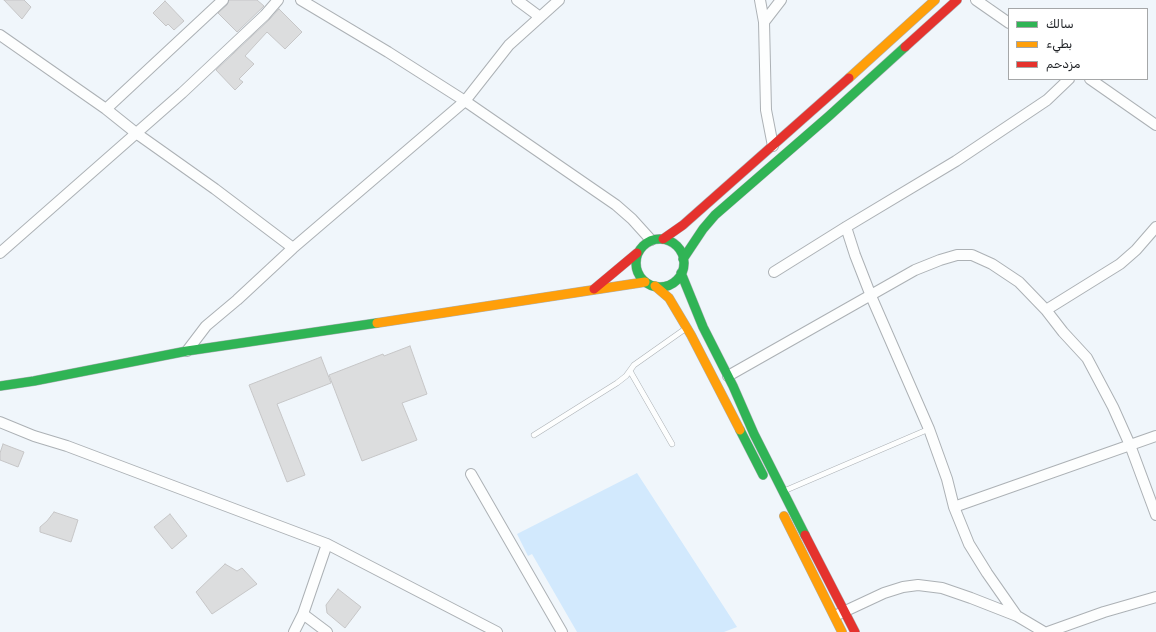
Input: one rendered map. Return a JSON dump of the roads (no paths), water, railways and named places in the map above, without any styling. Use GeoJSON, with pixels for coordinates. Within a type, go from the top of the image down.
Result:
{"type":"FeatureCollection","features":[{"type":"Feature","properties":{"kind":"main road"},"geometry":{"type":"LineString","coordinates":[[663,239],[683,225],[773,146],[935,0]]}},
{"type":"Feature","properties":{"kind":"main road"},"geometry":{"type":"LineString","coordinates":[[683,259],[715,215],[957,0]]}},
{"type":"Feature","properties":{"kind":"main road"},"geometry":{"type":"LineString","coordinates":[[881,49],[891,60]]}},
{"type":"Feature","properties":{"kind":"main road"},"geometry":{"type":"LineString","coordinates":[[594,289],[638,253],[646,243],[651,240],[663,239],[676,245],[681,252],[683,266],[681,274],[674,281],[665,286],[655,286]]}},
{"type":"Feature","properties":{"kind":"main road"},"geometry":{"type":"LineString","coordinates":[[638,253],[635,264],[638,274],[645,282],[655,286],[669,298],[687,328],[766,480]]}},
{"type":"Feature","properties":{"kind":"main road"},"geometry":{"type":"LineString","coordinates":[[681,274],[703,327],[728,376],[754,434],[855,632]]}},
{"type":"Feature","properties":{"kind":"main road"},"geometry":{"type":"LineString","coordinates":[[0,386],[34,381],[187,350],[435,315],[645,282]]}},
{"type":"Feature","properties":{"kind":"main road"},"geometry":{"type":"LineString","coordinates":[[780,508],[842,632]]}},
{"type":"Feature","properties":{"kind":"street"},"geometry":{"type":"LineString","coordinates":[[106,109],[223,0]]}},
{"type":"Feature","properties":{"kind":"street"},"geometry":{"type":"LineString","coordinates":[[0,253],[182,93],[278,0]]}},
{"type":"Feature","properties":{"kind":"street"},"geometry":{"type":"LineString","coordinates":[[301,0],[388,52],[465,101],[616,205],[632,219],[651,240]]}},
{"type":"Feature","properties":{"kind":"street"},"geometry":{"type":"LineString","coordinates":[[517,0],[540,17]]}},
{"type":"Feature","properties":{"kind":"street"},"geometry":{"type":"LineString","coordinates":[[187,350],[206,326],[465,101],[509,45],[559,0]]}},
{"type":"Feature","properties":{"kind":"street"},"geometry":{"type":"LineString","coordinates":[[760,0],[764,22],[766,110],[773,146]]}},
{"type":"Feature","properties":{"kind":"street"},"geometry":{"type":"LineString","coordinates":[[764,22],[781,0]]}},
{"type":"Feature","properties":{"kind":"street"},"geometry":{"type":"LineString","coordinates":[[976,0],[1008,22]]}},
{"type":"Feature","properties":{"kind":"street"},"geometry":{"type":"LineString","coordinates":[[0,35],[106,109],[136,133],[215,189],[294,248]]}},
{"type":"Feature","properties":{"kind":"street"},"geometry":{"type":"LineString","coordinates":[[774,272],[962,157],[1047,100],[1068,80]]}},
{"type":"Feature","properties":{"kind":"street"},"geometry":{"type":"LineString","coordinates":[[1091,80],[1156,125]]}},
{"type":"Feature","properties":{"kind":"street"},"geometry":{"type":"LineString","coordinates":[[846,227],[872,296],[929,429],[947,479],[954,507],[969,544],[987,574],[1017,616]]}},
{"type":"Feature","properties":{"kind":"street"},"geometry":{"type":"LineString","coordinates":[[1046,310],[1120,264],[1136,250],[1156,227]]}},
{"type":"Feature","properties":{"kind":"street"},"geometry":{"type":"LineString","coordinates":[[728,376],[872,296],[915,270],[957,255],[972,254],[992,264],[1019,282],[1046,310],[1063,332],[1087,358],[1113,407],[1130,446],[1156,515]]}},
{"type":"Feature","properties":{"kind":"street"},"geometry":{"type":"LineString","coordinates":[[0,422],[34,436],[67,446],[327,544],[497,632]]}},
{"type":"Feature","properties":{"kind":"street"},"geometry":{"type":"LineString","coordinates":[[954,507],[1156,436]]}},
{"type":"Feature","properties":{"kind":"street"},"geometry":{"type":"LineString","coordinates":[[471,474],[562,632]]}},
{"type":"Feature","properties":{"kind":"street"},"geometry":{"type":"LineString","coordinates":[[294,632],[303,614],[327,544]]}},
{"type":"Feature","properties":{"kind":"street"},"geometry":{"type":"LineString","coordinates":[[834,617],[884,593],[903,587],[918,585],[942,588],[1017,616],[1044,632]]}},
{"type":"Feature","properties":{"kind":"street"},"geometry":{"type":"LineString","coordinates":[[1048,632],[1104,612],[1156,597]]}},
{"type":"Feature","properties":{"kind":"street"},"geometry":{"type":"LineString","coordinates":[[303,614],[327,632]]}},
{"type":"Feature","properties":{"kind":"lane"},"geometry":{"type":"LineString","coordinates":[[534,434],[617,383],[626,376],[634,365],[687,328]]}},
{"type":"Feature","properties":{"kind":"lane"},"geometry":{"type":"LineString","coordinates":[[630,371],[672,444]]}},
{"type":"Feature","properties":{"kind":"lane"},"geometry":{"type":"LineString","coordinates":[[783,491],[929,429]]}}]}
